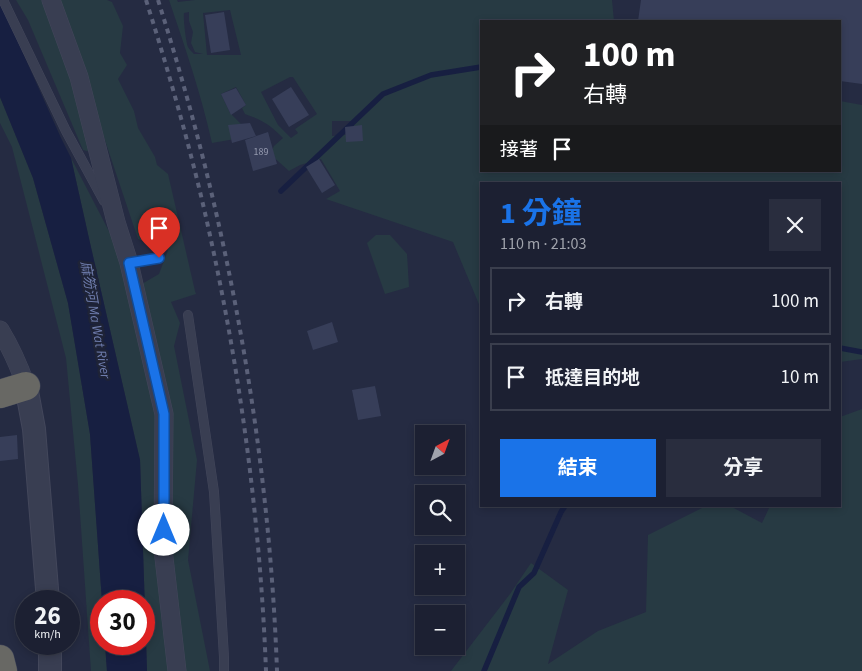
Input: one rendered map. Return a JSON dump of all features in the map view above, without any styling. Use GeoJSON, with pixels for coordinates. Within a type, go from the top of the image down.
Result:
{"type":"FeatureCollection","features":[{"type":"Feature","properties":{"kind":"highway"},"geometry":{"type":"LineString","coordinates":[[0,394],[26,386]]}},
{"type":"Feature","properties":{"kind":"highway"},"geometry":{"type":"LineString","coordinates":[[0,659],[3,671]]}},
{"type":"Feature","properties":{"kind":"street"},"geometry":{"type":"LineString","coordinates":[[51,0],[79,77],[116,222],[129,263],[164,414],[164,549],[177,671]]}},
{"type":"Feature","properties":{"kind":"street"},"geometry":{"type":"LineString","coordinates":[[0,330],[9,344],[26,386],[34,428],[47,590]]}},
{"type":"Feature","properties":{"kind":"street"},"geometry":{"type":"LineString","coordinates":[[50,655],[50,671]]}},
{"type":"Feature","properties":{"kind":"lane"},"geometry":{"type":"LineString","coordinates":[[3,0],[66,131],[116,222]]}},
{"type":"Feature","properties":{"kind":"lane"},"geometry":{"type":"LineString","coordinates":[[129,263],[159,258]]}},
{"type":"Feature","properties":{"kind":"lane"},"geometry":{"type":"LineString","coordinates":[[188,314],[214,492],[224,671]]}},
{"type":"Feature","properties":{"kind":"shaded area"},"geometry":{"type":"Polygon","coordinates":[[[16,0],[51,0],[99,154],[83,150],[28,20],[16,0]]]}},
{"type":"Feature","properties":{"kind":"shaded area"},"geometry":{"type":"Polygon","coordinates":[[[58,0],[107,0],[112,2],[123,26],[120,53],[127,65],[118,79],[134,111],[138,128],[155,157],[157,165],[168,174],[196,294],[171,302],[180,323],[174,346],[197,460],[188,560],[210,671],[147,671],[146,655],[155,655],[155,590],[144,590],[140,460],[71,158],[128,268],[135,288],[159,274],[168,250],[138,239],[58,0]]]}},
{"type":"Feature","properties":{"kind":"shaded area"},"geometry":{"type":"Polygon","coordinates":[[[169,0],[177,0],[178,2],[195,0],[612,0],[614,20],[480,20],[480,172],[841,172],[841,101],[862,105],[862,359],[841,362],[841,182],[480,182],[480,307],[453,242],[326,199],[340,191],[321,159],[300,165],[289,171],[270,154],[274,146],[283,138],[266,123],[245,114],[242,108],[246,105],[236,87],[221,94],[230,113],[243,126],[235,139],[212,143],[187,53],[169,0]],[[230,10],[203,13],[207,55],[241,55],[230,10]],[[189,12],[184,13],[188,47],[194,54],[203,54],[195,52],[191,43],[193,32],[189,21],[189,12]],[[293,77],[261,92],[278,125],[291,138],[298,133],[295,129],[317,114],[293,77]],[[332,121],[332,136],[355,134],[352,121],[332,121]]]}},
{"type":"Feature","properties":{"kind":"shaded area"},"geometry":{"type":"Polygon","coordinates":[[[0,97],[33,178],[68,303],[90,434],[101,590],[90,590],[90,655],[106,655],[107,671],[91,671],[78,485],[66,358],[12,147],[0,123],[0,97]]]}},
{"type":"Feature","properties":{"kind":"shaded area"},"geometry":{"type":"Polygon","coordinates":[[[376,235],[390,235],[407,254],[409,287],[385,294],[367,243],[376,235]]]}},
{"type":"Feature","properties":{"kind":"shaded area"},"geometry":{"type":"Polygon","coordinates":[[[862,409],[862,671],[451,671],[465,655],[531,563],[568,590],[548,664],[598,631],[646,612],[648,535],[704,507],[732,507],[762,523],[770,507],[841,507],[841,417],[862,409]]]}},
{"type":"Feature","properties":{"kind":"water","name":"麻笏河 Ma Wat River"},"geometry":{"type":"Polygon","coordinates":[[[0,2],[71,158],[140,460],[144,590],[101,590],[90,434],[68,303],[33,178],[0,97],[0,2]]]}},
{"type":"Feature","properties":{"kind":"water"},"geometry":{"type":"Polygon","coordinates":[[[106,655],[146,655],[147,671],[107,671],[106,655]]]}},
{"type":"Feature","properties":{"kind":"building"},"geometry":{"type":"Polygon","coordinates":[[[641,0],[862,0],[862,84],[841,81],[841,20],[638,20],[641,0]]]}},
{"type":"Feature","properties":{"kind":"building"},"geometry":{"type":"Polygon","coordinates":[[[224,12],[230,50],[211,53],[205,15],[224,12]]]}},
{"type":"Feature","properties":{"kind":"building"},"geometry":{"type":"Polygon","coordinates":[[[291,87],[309,115],[289,127],[272,99],[291,87]]]}},
{"type":"Feature","properties":{"kind":"building"},"geometry":{"type":"Polygon","coordinates":[[[236,88],[246,105],[231,115],[221,94],[236,88]]]}},
{"type":"Feature","properties":{"kind":"building"},"geometry":{"type":"Polygon","coordinates":[[[250,123],[256,136],[232,143],[228,125],[250,123]]]}},
{"type":"Feature","properties":{"kind":"building"},"geometry":{"type":"Polygon","coordinates":[[[362,125],[363,141],[346,142],[345,127],[362,125]]]}},
{"type":"Feature","properties":{"kind":"building"},"geometry":{"type":"Polygon","coordinates":[[[268,132],[277,164],[253,171],[245,140],[268,132]]]}},
{"type":"Feature","properties":{"kind":"building"},"geometry":{"type":"Polygon","coordinates":[[[319,159],[335,185],[322,193],[306,167],[319,159]]]}},
{"type":"Feature","properties":{"kind":"building"},"geometry":{"type":"Polygon","coordinates":[[[332,322],[338,342],[313,350],[307,331],[332,322]]]}},
{"type":"Feature","properties":{"kind":"building"},"geometry":{"type":"Polygon","coordinates":[[[375,386],[381,416],[358,420],[352,390],[375,386]]]}},
{"type":"Feature","properties":{"kind":"building"},"geometry":{"type":"Polygon","coordinates":[[[17,435],[18,459],[0,461],[0,437],[17,435]]]}},
{"type":"Feature","properties":{"kind":"waterway"},"geometry":{"type":"LineString","coordinates":[[281,191],[383,94],[431,75],[480,67]]}},
{"type":"Feature","properties":{"kind":"waterway"},"geometry":{"type":"LineString","coordinates":[[841,348],[862,352]]}},
{"type":"Feature","properties":{"kind":"waterway"},"geometry":{"type":"LineString","coordinates":[[484,671],[519,587],[534,573],[564,507]]}},
{"type":"Feature","properties":{"kind":"railway"},"geometry":{"type":"LineString","coordinates":[[146,0],[196,175],[226,316],[253,493],[259,552],[266,671]]}},
{"type":"Feature","properties":{"kind":"railway"},"geometry":{"type":"LineString","coordinates":[[158,0],[205,164],[240,332],[254,416],[265,501],[277,671]]}},
{"type":"Feature","properties":{"kind":"route"},"geometry":{"type":"LineString","coordinates":[[159,258],[129,263],[164,414],[164,530]]}}]}
